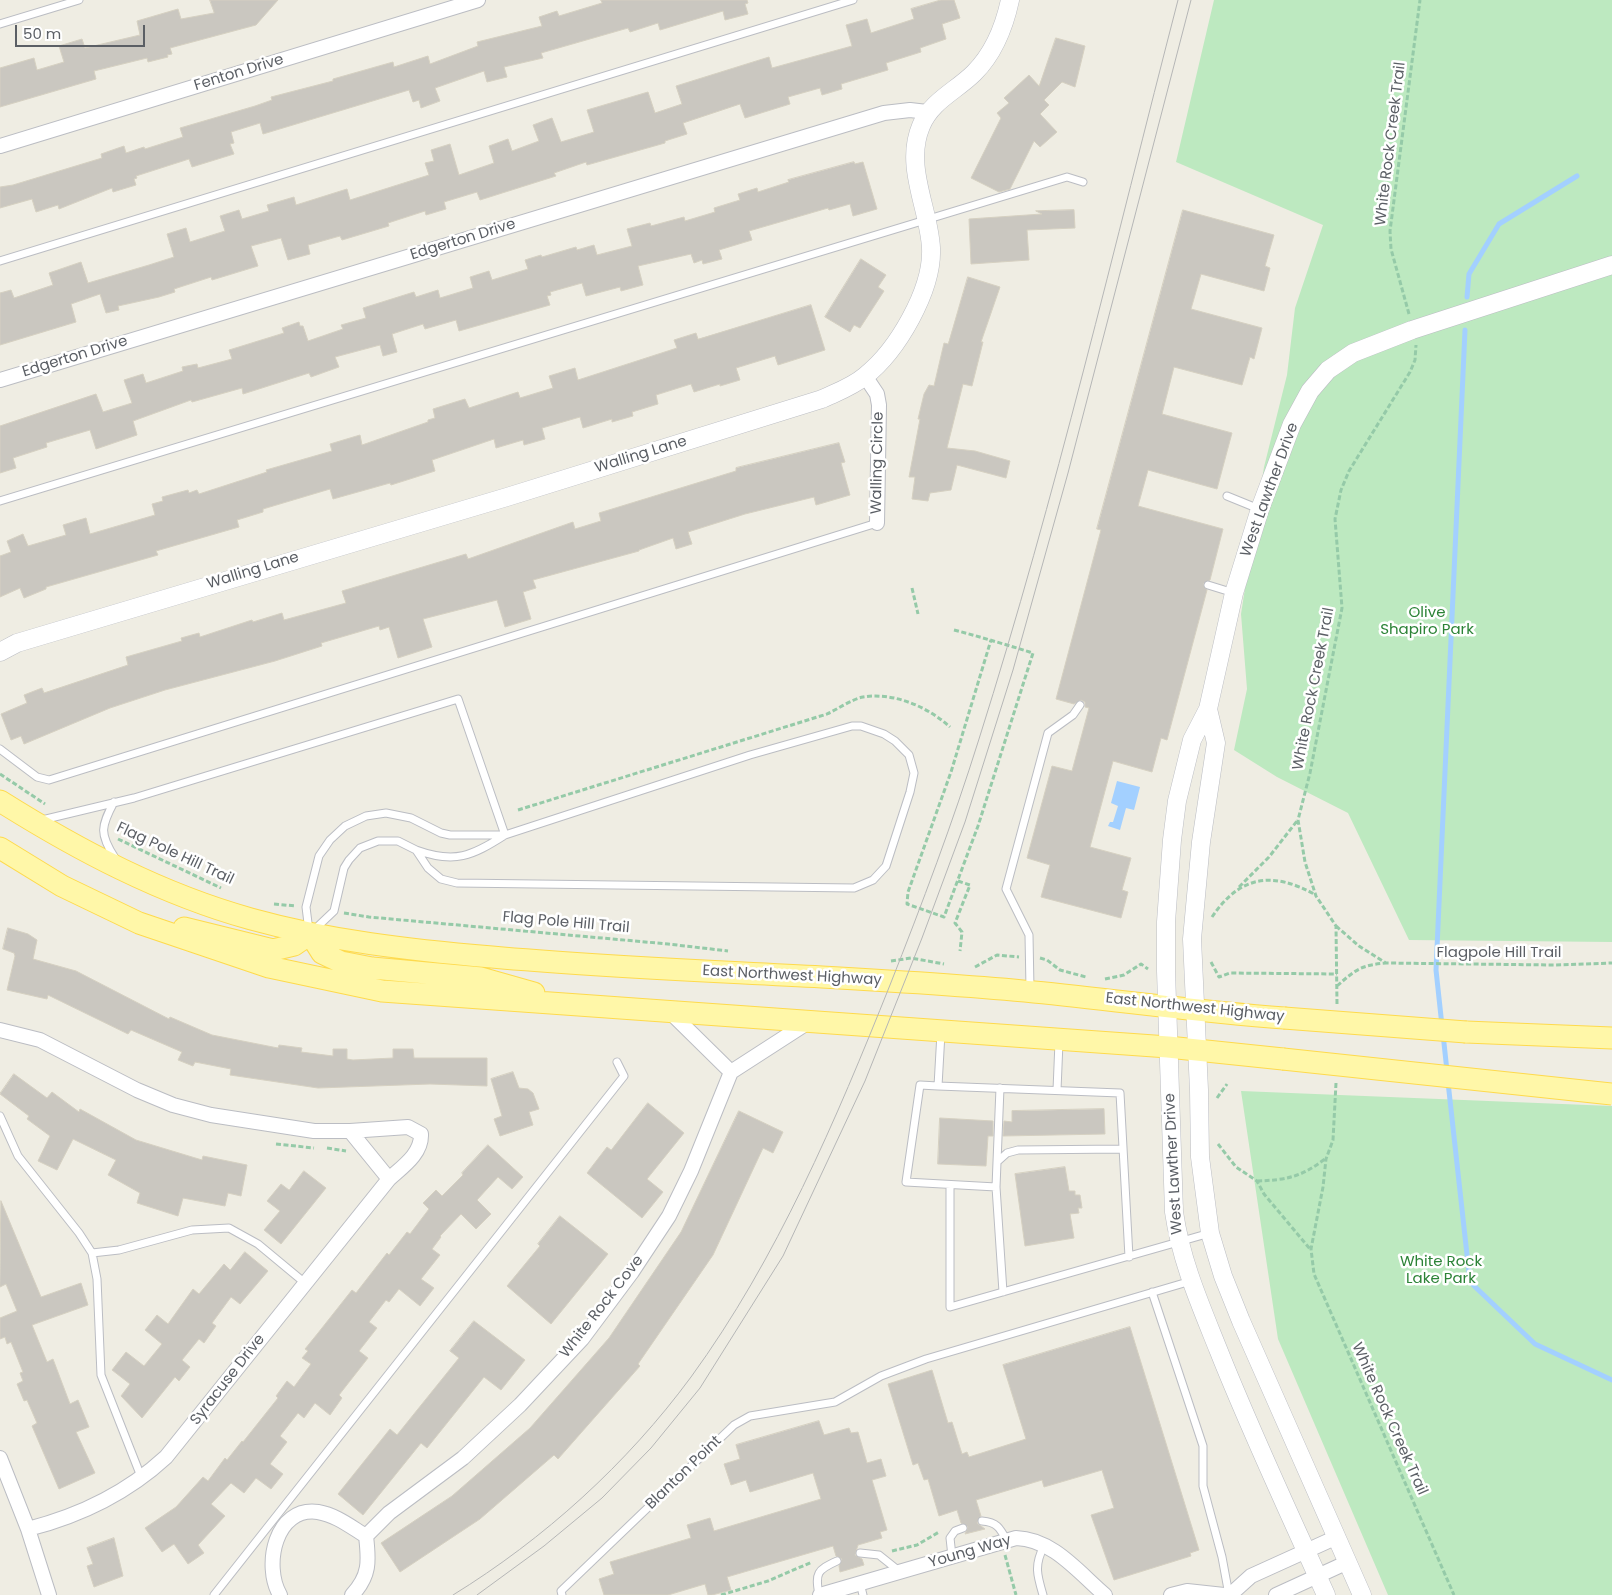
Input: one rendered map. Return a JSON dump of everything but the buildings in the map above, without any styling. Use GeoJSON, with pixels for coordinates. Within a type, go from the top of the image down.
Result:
{"type":"FeatureCollection","features":[{"type":"Feature","properties":{"kind":"main road","name":"East Northwest Highway"},"geometry":{"type":"LineString","coordinates":[[0,801],[55,835],[124,870],[196,901],[247,918],[310,934],[374,945],[516,959],[1030,992],[1195,1010],[1466,1032],[1612,1038]]}},
{"type":"Feature","properties":{"kind":"main road"},"geometry":{"type":"LineString","coordinates":[[0,848],[62,886],[139,923],[269,968],[382,991],[1168,1047],[1612,1094]]}},
{"type":"Feature","properties":{"kind":"main road"},"geometry":{"type":"LineString","coordinates":[[139,923],[209,933],[273,950],[294,945],[310,934],[322,953],[341,962],[372,968],[481,978],[569,1004]]}},
{"type":"Feature","properties":{"kind":"street","name":"Fenton Drive"},"geometry":{"type":"LineString","coordinates":[[0,146],[478,0]]}},
{"type":"Feature","properties":{"kind":"street"},"geometry":{"type":"LineString","coordinates":[[927,112],[973,74],[988,58],[1006,17],[1010,0]]}},
{"type":"Feature","properties":{"kind":"street","name":"Edgerton Drive"},"geometry":{"type":"LineString","coordinates":[[0,380],[884,113],[910,110],[927,112]]}},
{"type":"Feature","properties":{"kind":"street","name":"Walling Lane"},"geometry":{"type":"LineString","coordinates":[[0,652],[17,643],[507,497],[822,399],[851,386],[866,376],[882,360],[910,320],[928,274],[931,249],[919,190],[915,154],[920,128],[927,112]]}},
{"type":"Feature","properties":{"kind":"street","name":"West Lawther Drive"},"geometry":{"type":"LineString","coordinates":[[1326,1595],[1230,1380],[1191,1281],[1179,1242],[1174,1212],[1166,922],[1172,840],[1177,802],[1192,740],[1208,709],[1234,593],[1260,509],[1292,424],[1310,391],[1328,370],[1353,353],[1412,330],[1612,265]]}},
{"type":"Feature","properties":{"kind":"street","name":"Walling Circle"},"geometry":{"type":"LineString","coordinates":[[866,376],[877,394],[878,405],[877,523]]}},
{"type":"Feature","properties":{"kind":"street","name":"West Lawther Drive"},"geometry":{"type":"LineString","coordinates":[[1208,709],[1216,743],[1206,806],[1192,939],[1198,1050],[1200,1157],[1210,1233],[1223,1276],[1241,1321],[1362,1595]]}},
{"type":"Feature","properties":{"kind":"street"},"geometry":{"type":"LineString","coordinates":[[1177,802],[1206,806]]}},
{"type":"Feature","properties":{"kind":"street"},"geometry":{"type":"LineString","coordinates":[[669,1011],[731,1072],[811,1021]]}},
{"type":"Feature","properties":{"kind":"street","name":"Syracuse Drive"},"geometry":{"type":"LineString","coordinates":[[0,1030],[40,1040],[137,1090],[173,1105],[211,1115],[314,1131],[350,1132],[408,1126],[422,1134],[422,1143],[417,1152],[389,1179],[166,1458],[142,1479],[113,1497],[28,1529]]}},
{"type":"Feature","properties":{"kind":"street","name":"White Rock Cove"},"geometry":{"type":"LineString","coordinates":[[366,1536],[390,1513],[463,1458],[520,1405],[582,1339],[632,1272],[669,1216],[731,1072]]}},
{"type":"Feature","properties":{"kind":"street"},"geometry":{"type":"LineString","coordinates":[[350,1132],[389,1179]]}},
{"type":"Feature","properties":{"kind":"street"},"geometry":{"type":"LineString","coordinates":[[0,1458],[28,1529],[49,1595]]}},
{"type":"Feature","properties":{"kind":"street"},"geometry":{"type":"LineString","coordinates":[[280,1595],[272,1576],[274,1545],[284,1526],[298,1514],[317,1512],[331,1516],[366,1536],[369,1561],[363,1584],[352,1595]]}},
{"type":"Feature","properties":{"kind":"street"},"geometry":{"type":"LineString","coordinates":[[1229,1595],[1251,1576],[1337,1537]]}},
{"type":"Feature","properties":{"kind":"street","name":"Young Way"},"geometry":{"type":"LineString","coordinates":[[820,1595],[862,1589],[900,1572],[1004,1541],[1023,1538],[1044,1546],[1066,1559],[1105,1595]]}},
{"type":"Feature","properties":{"kind":"street"},"geometry":{"type":"LineString","coordinates":[[1276,1595],[1348,1562]]}},
{"type":"Feature","properties":{"kind":"street"},"geometry":{"type":"LineString","coordinates":[[1172,1595],[1194,1591],[1224,1595]]}},
{"type":"Feature","properties":{"kind":"lane"},"geometry":{"type":"LineString","coordinates":[[0,24],[79,0]]}},
{"type":"Feature","properties":{"kind":"lane"},"geometry":{"type":"LineString","coordinates":[[0,262],[853,0]]}},
{"type":"Feature","properties":{"kind":"lane"},"geometry":{"type":"LineString","coordinates":[[0,501],[926,218],[1067,177],[1084,182]]}},
{"type":"Feature","properties":{"kind":"lane"},"geometry":{"type":"LineString","coordinates":[[1227,496],[1260,509]]}},
{"type":"Feature","properties":{"kind":"lane"},"geometry":{"type":"LineString","coordinates":[[0,748],[37,777],[49,780],[877,523]]}},
{"type":"Feature","properties":{"kind":"lane"},"geometry":{"type":"LineString","coordinates":[[1208,586],[1234,593]]}},
{"type":"Feature","properties":{"kind":"lane"},"geometry":{"type":"LineString","coordinates":[[33,821],[67,815],[114,802],[458,699],[505,835]]}},
{"type":"Feature","properties":{"kind":"lane"},"geometry":{"type":"LineString","coordinates":[[1030,992],[1028,935],[1006,889],[1048,733],[1073,716],[1080,705]]}},
{"type":"Feature","properties":{"kind":"lane"},"geometry":{"type":"LineString","coordinates":[[310,934],[334,911],[344,868],[360,848],[388,840],[398,841],[416,850],[445,857],[464,857],[478,852],[505,835],[750,755],[852,726],[884,734],[903,748],[913,764],[913,783],[886,866],[880,874],[865,885],[843,890],[470,885],[441,878],[428,868],[416,850]]}},
{"type":"Feature","properties":{"kind":"lane"},"geometry":{"type":"LineString","coordinates":[[114,802],[104,821],[102,833],[111,852],[124,870]]}},
{"type":"Feature","properties":{"kind":"lane"},"geometry":{"type":"LineString","coordinates":[[310,934],[306,907],[320,856],[325,847],[344,826],[359,818],[386,813],[410,818],[441,833],[450,835],[505,835]]}},
{"type":"Feature","properties":{"kind":"lane"},"geometry":{"type":"LineString","coordinates":[[938,1086],[941,1030]]}},
{"type":"Feature","properties":{"kind":"lane"},"geometry":{"type":"LineString","coordinates":[[1057,1090],[1060,1040]]}},
{"type":"Feature","properties":{"kind":"lane"},"geometry":{"type":"LineString","coordinates":[[214,1595],[624,1076],[617,1062]]}},
{"type":"Feature","properties":{"kind":"lane"},"geometry":{"type":"LineString","coordinates":[[996,1188],[906,1182],[920,1085],[1120,1093],[1129,1256]]}},
{"type":"Feature","properties":{"kind":"lane"},"geometry":{"type":"LineString","coordinates":[[1000,1088],[996,1188],[1003,1292]]}},
{"type":"Feature","properties":{"kind":"lane"},"geometry":{"type":"LineString","coordinates":[[0,1116],[18,1156],[80,1233],[92,1253],[97,1279],[96,1309],[101,1375],[142,1479]]}},
{"type":"Feature","properties":{"kind":"lane"},"geometry":{"type":"LineString","coordinates":[[997,1162],[1007,1154],[1018,1150],[1122,1149]]}},
{"type":"Feature","properties":{"kind":"lane"},"geometry":{"type":"LineString","coordinates":[[950,1185],[950,1307],[1210,1233]]}},
{"type":"Feature","properties":{"kind":"lane"},"geometry":{"type":"LineString","coordinates":[[92,1253],[119,1250],[192,1230],[229,1228],[258,1244],[304,1283]]}},
{"type":"Feature","properties":{"kind":"lane"},"geometry":{"type":"LineString","coordinates":[[1191,1281],[1152,1292],[1203,1446],[1203,1486],[1222,1557],[1229,1595]]}},
{"type":"Feature","properties":{"kind":"lane","name":"Blanton Point"},"geometry":{"type":"LineString","coordinates":[[562,1595],[561,1591],[734,1425],[750,1416],[835,1402],[881,1376],[926,1359],[1152,1292]]}},
{"type":"Feature","properties":{"kind":"lane"},"geometry":{"type":"LineString","coordinates":[[982,1521],[993,1522],[1004,1541]]}},
{"type":"Feature","properties":{"kind":"lane"},"geometry":{"type":"LineString","coordinates":[[952,1556],[950,1538],[955,1530],[963,1528]]}},
{"type":"Feature","properties":{"kind":"lane"},"geometry":{"type":"LineString","coordinates":[[1042,1595],[1036,1572],[1037,1559],[1044,1546]]}},
{"type":"Feature","properties":{"kind":"lane"},"geometry":{"type":"LineString","coordinates":[[860,1553],[879,1555],[900,1572]]}},
{"type":"Feature","properties":{"kind":"lane"},"geometry":{"type":"LineString","coordinates":[[820,1595],[816,1579],[817,1575],[824,1568],[837,1561]]}},
{"type":"Feature","properties":{"kind":"path","name":"White Rock Creek Trail"},"geometry":{"type":"LineString","coordinates":[[1410,319],[1391,249],[1390,231],[1420,0]]}},
{"type":"Feature","properties":{"kind":"path","name":"White Rock Creek Trail"},"geometry":{"type":"LineString","coordinates":[[1336,926],[1316,896],[1305,862],[1298,820],[1310,772],[1342,608],[1335,519],[1341,490],[1349,471],[1410,372],[1417,350],[1415,342]]}},
{"type":"Feature","properties":{"kind":"path"},"geometry":{"type":"LineString","coordinates":[[912,588],[918,614]]}},
{"type":"Feature","properties":{"kind":"path"},"geometry":{"type":"LineString","coordinates":[[954,630],[991,640],[1033,653],[978,826],[944,917],[907,904],[910,887],[951,772],[991,640]]}},
{"type":"Feature","properties":{"kind":"path"},"geometry":{"type":"LineString","coordinates":[[0,774],[52,808],[67,815]]}},
{"type":"Feature","properties":{"kind":"path","name":"White Rock Creek Trail"},"geometry":{"type":"LineString","coordinates":[[1236,890],[1268,857],[1298,820]]}},
{"type":"Feature","properties":{"kind":"path","name":"Flag Pole Hill Trail"},"geometry":{"type":"LineString","coordinates":[[102,833],[222,888]]}},
{"type":"Feature","properties":{"kind":"path"},"geometry":{"type":"LineString","coordinates":[[1209,924],[1219,907],[1236,890],[1250,883],[1264,880],[1283,882],[1301,887],[1316,896]]}},
{"type":"Feature","properties":{"kind":"path"},"geometry":{"type":"LineString","coordinates":[[958,881],[970,885],[955,923],[962,932],[960,951]]}},
{"type":"Feature","properties":{"kind":"path"},"geometry":{"type":"LineString","coordinates":[[266,904],[306,907]]}},
{"type":"Feature","properties":{"kind":"path","name":"Flag Pole Hill Trail"},"geometry":{"type":"LineString","coordinates":[[334,911],[369,917],[660,943],[738,953]]}},
{"type":"Feature","properties":{"kind":"path"},"geometry":{"type":"LineString","coordinates":[[1336,926],[1337,1006]]}},
{"type":"Feature","properties":{"kind":"path","name":"Flagpole Hill Trail"},"geometry":{"type":"LineString","coordinates":[[1336,926],[1359,946],[1386,963]]}},
{"type":"Feature","properties":{"kind":"path"},"geometry":{"type":"LineString","coordinates":[[967,966],[981,965],[998,955],[1047,960],[1060,970],[1095,978]]}},
{"type":"Feature","properties":{"kind":"path"},"geometry":{"type":"LineString","coordinates":[[888,961],[911,958],[950,965]]}},
{"type":"Feature","properties":{"kind":"path"},"geometry":{"type":"LineString","coordinates":[[1210,961],[1219,977],[1230,973],[1337,974]]}},
{"type":"Feature","properties":{"kind":"path","name":"Flagpole Hill Trail"},"geometry":{"type":"LineString","coordinates":[[1337,986],[1353,971],[1365,965],[1386,963],[1612,963]]}},
{"type":"Feature","properties":{"kind":"path"},"geometry":{"type":"LineString","coordinates":[[1103,979],[1124,976],[1141,964],[1148,969]]}},
{"type":"Feature","properties":{"kind":"path","name":"White Rock Creek Trail"},"geometry":{"type":"LineString","coordinates":[[1336,1075],[1333,1140],[1326,1159],[1323,1187],[1310,1249],[1314,1274],[1454,1595]]}},
{"type":"Feature","properties":{"kind":"path"},"geometry":{"type":"LineString","coordinates":[[1216,1106],[1218,1094],[1226,1084]]}},
{"type":"Feature","properties":{"kind":"path"},"geometry":{"type":"LineString","coordinates":[[1216,1134],[1218,1144],[1236,1167],[1257,1181],[1264,1194],[1310,1249]]}},
{"type":"Feature","properties":{"kind":"path"},"geometry":{"type":"LineString","coordinates":[[276,1144],[348,1151]]}},
{"type":"Feature","properties":{"kind":"path"},"geometry":{"type":"LineString","coordinates":[[1257,1181],[1294,1178],[1306,1173],[1326,1159]]}},
{"type":"Feature","properties":{"kind":"path"},"geometry":{"type":"LineString","coordinates":[[889,1552],[929,1540],[949,1523],[963,1528]]}},
{"type":"Feature","properties":{"kind":"path"},"geometry":{"type":"LineString","coordinates":[[1004,1541],[1016,1595]]}},
{"type":"Feature","properties":{"kind":"path"},"geometry":{"type":"LineString","coordinates":[[721,1595],[768,1581],[815,1560]]}},
{"type":"Feature","properties":{"kind":"green space","name":"Olive Shapiro Park"},"geometry":{"type":"Polygon","coordinates":[[[1214,0],[1612,0],[1612,942],[1409,940],[1348,813],[1277,777],[1234,750],[1247,689],[1241,614],[1264,467],[1287,375],[1295,308],[1323,225],[1176,162],[1214,0]]]}},
{"type":"Feature","properties":{"kind":"green space","name":"White Rock Lake Park"},"geometry":{"type":"Polygon","coordinates":[[[1241,1091],[1612,1106],[1612,1595],[1388,1595],[1278,1339],[1241,1091]]]}},
{"type":"Feature","properties":{"kind":"water"},"geometry":{"type":"Polygon","coordinates":[[[1117,781],[1140,787],[1134,810],[1126,808],[1120,830],[1108,826],[1110,822],[1113,822],[1118,806],[1111,803],[1117,781]]]}},
{"type":"Feature","properties":{"kind":"waterway"},"geometry":{"type":"LineString","coordinates":[[1467,297],[1469,274],[1499,224],[1577,176]]}},
{"type":"Feature","properties":{"kind":"waterway"},"geometry":{"type":"LineString","coordinates":[[1442,1026],[1436,970],[1465,330]]}},
{"type":"Feature","properties":{"kind":"waterway"},"geometry":{"type":"LineString","coordinates":[[1443,1034],[1447,1071]]}},
{"type":"Feature","properties":{"kind":"waterway"},"geometry":{"type":"LineString","coordinates":[[1448,1082],[1470,1282],[1535,1344],[1612,1380]]}},
{"type":"Feature","properties":{"kind":"tram line"},"geometry":{"type":"LineString","coordinates":[[453,1595],[520,1550],[582,1498],[640,1440],[666,1409],[722,1332],[751,1285],[778,1237],[826,1137],[914,924],[948,832],[979,739],[1034,556],[1059,464],[1178,0]]}},
{"type":"Feature","properties":{"kind":"tram line"},"geometry":{"type":"LineString","coordinates":[[477,1595],[544,1546],[602,1498],[651,1448],[700,1388],[783,1256],[865,1081],[922,938],[965,822],[1013,670],[1068,473],[1191,0]]}}]}
